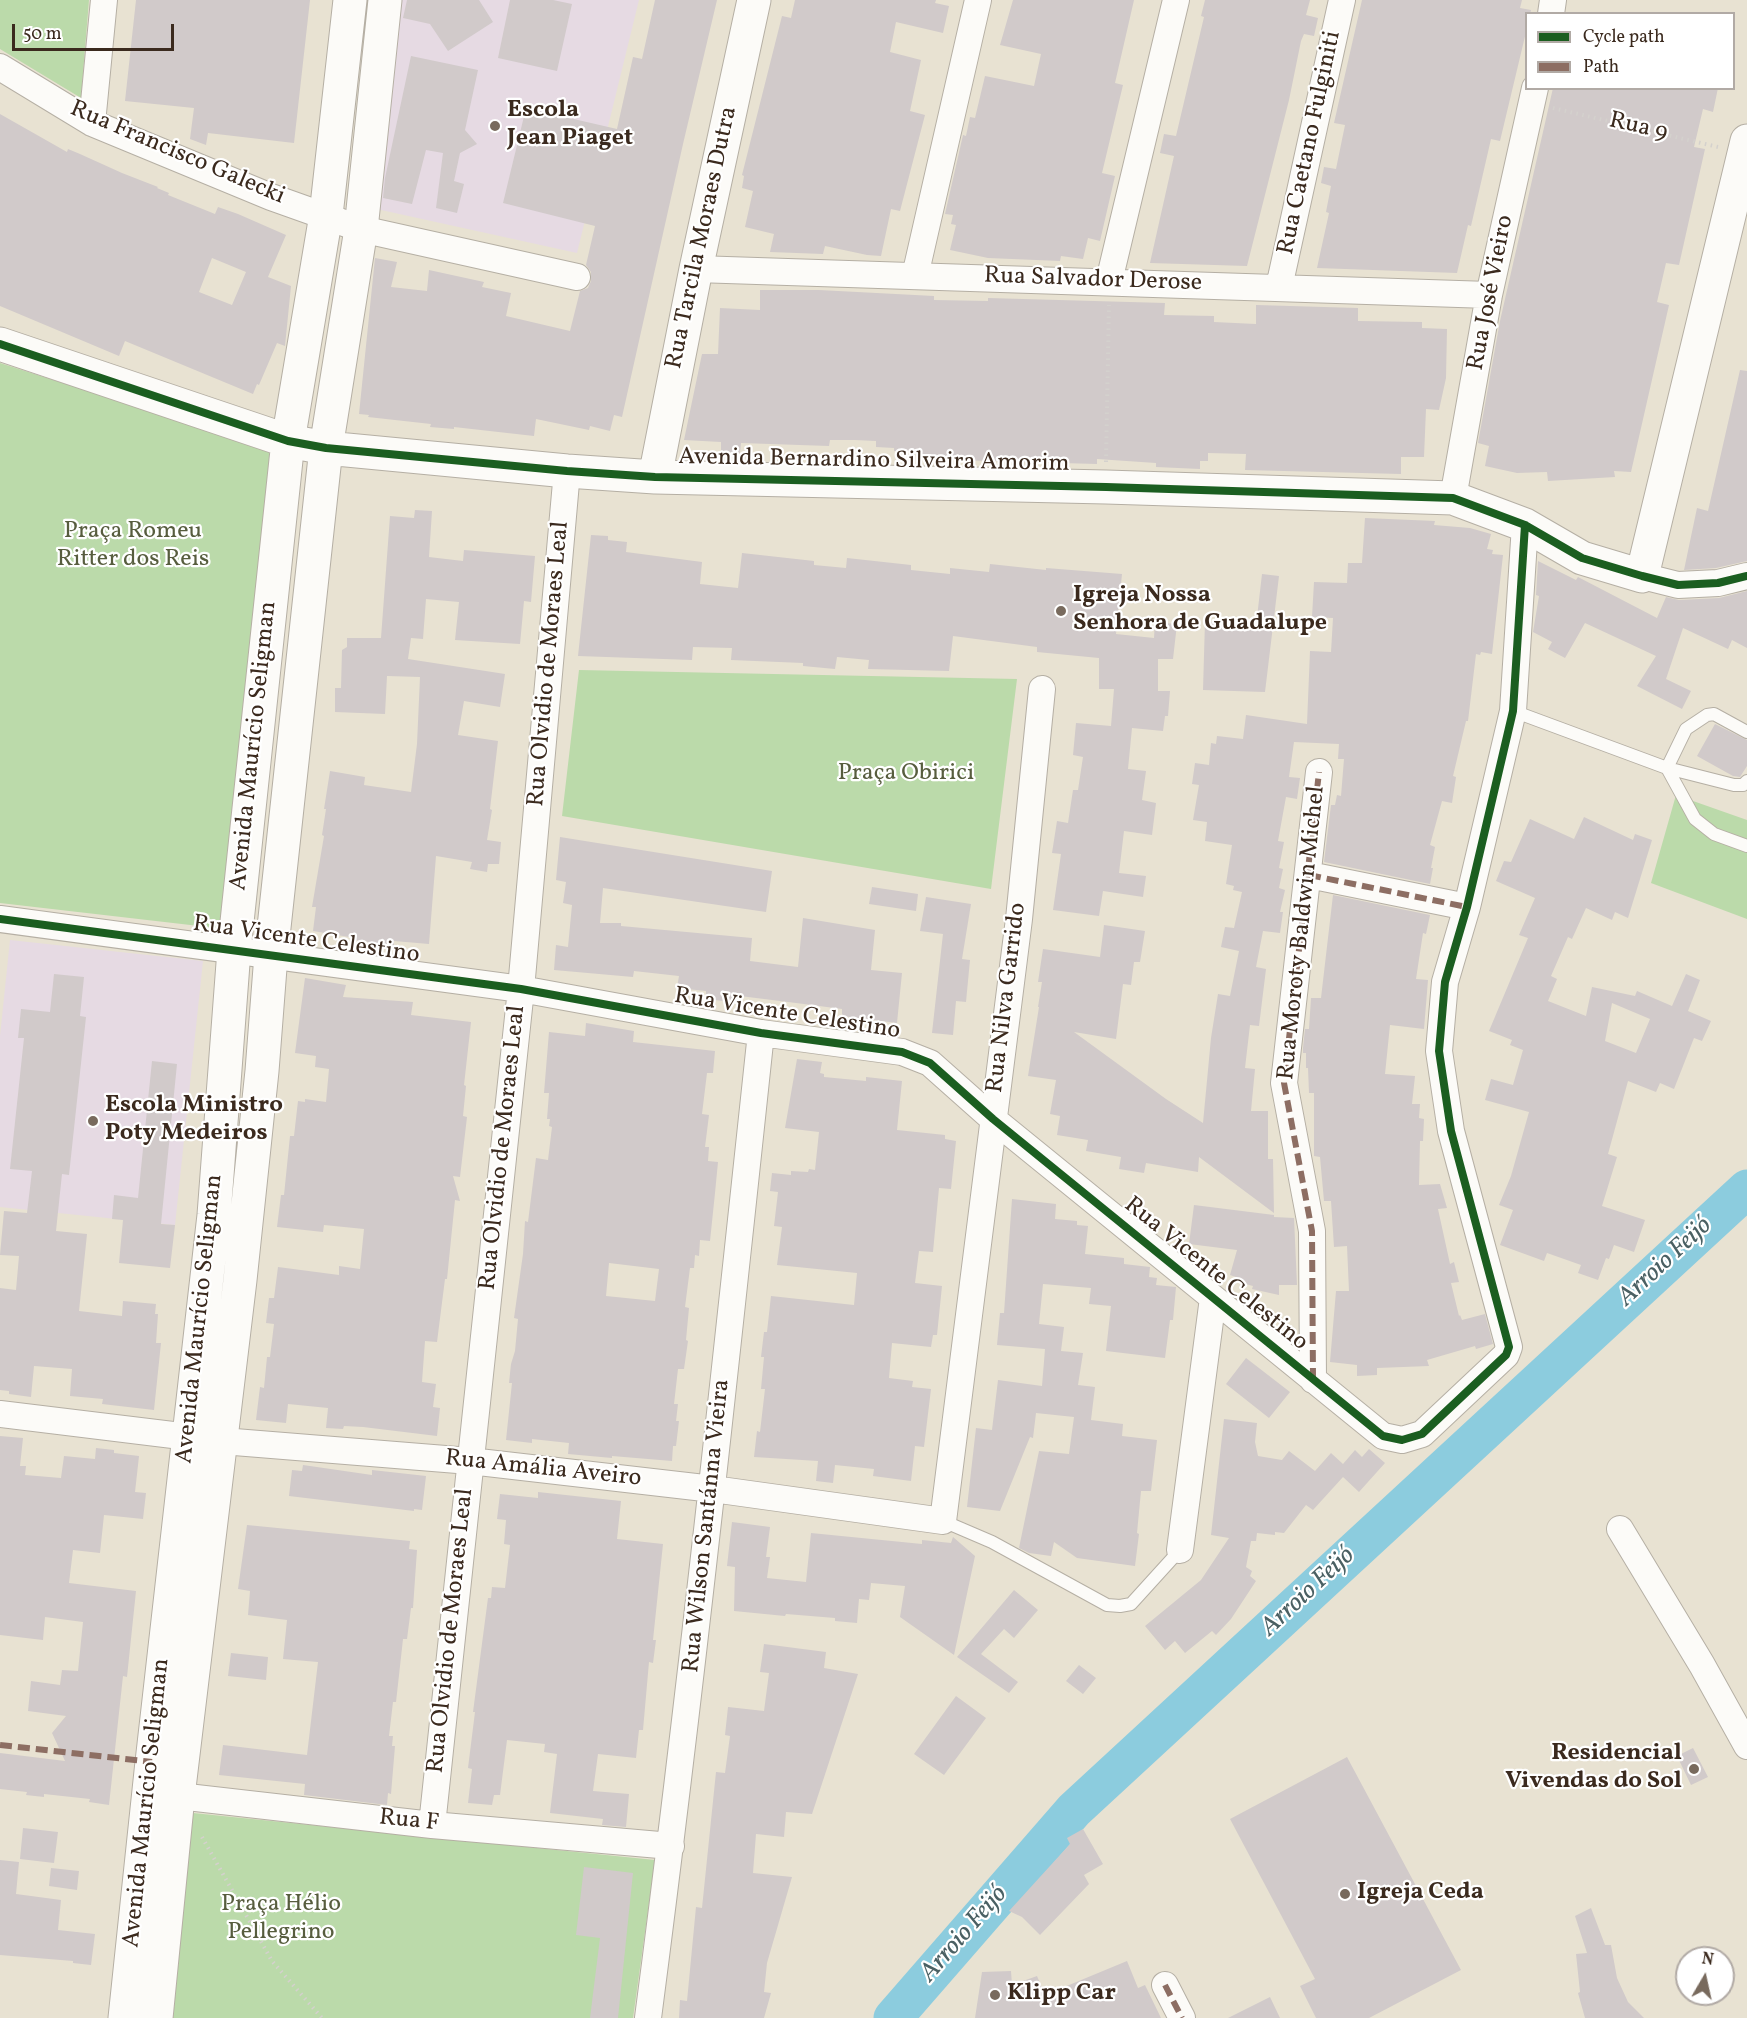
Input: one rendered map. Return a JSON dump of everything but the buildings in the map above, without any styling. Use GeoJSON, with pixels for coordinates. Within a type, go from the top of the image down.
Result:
{"type":"FeatureCollection","features":[{"type":"Feature","properties":{"kind":"main road","name":"Avenida Maurício Seligman"},"geometry":{"type":"LineString","coordinates":[[156,2018],[164,1795],[188,1437],[214,1215],[234,950],[288,441],[327,216],[350,0]]}},
{"type":"Feature","properties":{"kind":"main road","name":"Avenida Maurício Seligman"},"geometry":{"type":"LineString","coordinates":[[125,2018],[222,1441],[262,1071],[271,955],[326,448],[361,229],[385,0]]}},
{"type":"Feature","properties":{"kind":"main road","name":"Rua Tarcila Moraes Dutra"},"geometry":{"type":"LineString","coordinates":[[655,477],[696,268],[754,0]]}},
{"type":"Feature","properties":{"kind":"main road"},"geometry":{"type":"LineString","coordinates":[[1642,576],[1746,147]]}},
{"type":"Feature","properties":{"kind":"main road","name":"Avenida Bernardino Silveira Amorim"},"geometry":{"type":"LineString","coordinates":[[0,344],[288,441],[326,448],[655,477],[1106,487],[1454,498],[1525,525],[1582,558],[1642,576]]}},
{"type":"Feature","properties":{"kind":"street"},"geometry":{"type":"LineString","coordinates":[[92,123],[104,0]]}},
{"type":"Feature","properties":{"kind":"street"},"geometry":{"type":"LineString","coordinates":[[915,276],[978,0]]}},
{"type":"Feature","properties":{"kind":"street"},"geometry":{"type":"LineString","coordinates":[[1109,281],[1176,0]]}},
{"type":"Feature","properties":{"kind":"street","name":"Rua Caetano Fulginiti"},"geometry":{"type":"LineString","coordinates":[[1279,287],[1342,0]]}},
{"type":"Feature","properties":{"kind":"street","name":"Rua Francisco Galecki"},"geometry":{"type":"LineString","coordinates":[[0,67],[92,123],[271,197],[361,229],[577,277]]}},
{"type":"Feature","properties":{"kind":"street","name":"Rua José Vieiro"},"geometry":{"type":"LineString","coordinates":[[1454,498],[1489,295],[1533,96]]}},
{"type":"Feature","properties":{"kind":"street","name":"Rua Salvador Derose"},"geometry":{"type":"LineString","coordinates":[[696,268],[1489,295]]}},
{"type":"Feature","properties":{"kind":"street","name":"Rua Olvidio de Moraes Leal"},"geometry":{"type":"LineString","coordinates":[[432,1825],[521,989],[567,471]]}},
{"type":"Feature","properties":{"kind":"street"},"geometry":{"type":"LineString","coordinates":[[1309,875],[1467,907],[1513,711],[1525,525]]}},
{"type":"Feature","properties":{"kind":"street","name":"Avenida Bernardino Silveira Amorim"},"geometry":{"type":"LineString","coordinates":[[1642,576],[1678,585],[1718,583],[1747,576]]}},
{"type":"Feature","properties":{"kind":"street","name":"Rua Nilva Garrido"},"geometry":{"type":"LineString","coordinates":[[943,1521],[1019,919],[1042,689]]}},
{"type":"Feature","properties":{"kind":"street","name":"Rua Moroty Baldwin Michel"},"geometry":{"type":"LineString","coordinates":[[1313,1380],[1312,1231],[1284,1083],[1319,772]]}},
{"type":"Feature","properties":{"kind":"street","name":"Rua Vicente Celestino"},"geometry":{"type":"LineString","coordinates":[[0,920],[521,989],[761,1033],[902,1052],[916,1056],[930,1063],[993,1119],[1383,1436],[1402,1440],[1422,1434],[1506,1355],[1509,1347],[1450,1131],[1439,1052],[1445,982],[1467,907]]}},
{"type":"Feature","properties":{"kind":"street","name":"Rua Wilson Santánna Vieira"},"geometry":{"type":"LineString","coordinates":[[648,2018],[671,1846],[713,1489],[761,1033]]}},
{"type":"Feature","properties":{"kind":"street"},"geometry":{"type":"LineString","coordinates":[[1180,1550],[1213,1298]]}},
{"type":"Feature","properties":{"kind":"street","name":"Rua Amália Aveiro"},"geometry":{"type":"LineString","coordinates":[[0,1414],[222,1441],[470,1461],[713,1489],[943,1521]]}},
{"type":"Feature","properties":{"kind":"street"},"geometry":{"type":"LineString","coordinates":[[1620,1529],[1708,1675],[1747,1746]]}},
{"type":"Feature","properties":{"kind":"street","name":"Rua F"},"geometry":{"type":"LineString","coordinates":[[164,1795],[432,1825],[671,1846]]}},
{"type":"Feature","properties":{"kind":"street"},"geometry":{"type":"LineString","coordinates":[[1165,1985],[1182,2018]]}},
{"type":"Feature","properties":{"kind":"lane"},"geometry":{"type":"LineString","coordinates":[[1513,711],[1667,768],[1734,785],[1743,785],[1747,781]]}},
{"type":"Feature","properties":{"kind":"lane"},"geometry":{"type":"LineString","coordinates":[[1667,768],[1686,729],[1707,715],[1714,714],[1747,732]]}},
{"type":"Feature","properties":{"kind":"lane"},"geometry":{"type":"LineString","coordinates":[[1667,768],[1695,819],[1714,834],[1747,846]]}},
{"type":"Feature","properties":{"kind":"lane"},"geometry":{"type":"LineString","coordinates":[[943,1521],[992,1542],[1107,1605],[1131,1604],[1180,1550]]}},
{"type":"Feature","properties":{"kind":"path"},"geometry":{"type":"LineString","coordinates":[[1106,487],[1109,281]]}},
{"type":"Feature","properties":{"kind":"path"},"geometry":{"type":"LineString","coordinates":[[164,1795],[272,1961],[321,2018]]}},
{"type":"Feature","properties":{"kind":"shaded area","name":"Escola Jean Piaget"},"geometry":{"type":"Polygon","coordinates":[[[395,0],[639,0],[577,253],[372,208],[395,0]]]}},
{"type":"Feature","properties":{"kind":"shaded area","name":"Escola Ministro Poty Medeiros"},"geometry":{"type":"Polygon","coordinates":[[[10,940],[203,961],[175,1225],[0,1207],[0,1036],[10,940]]]}},
{"type":"Feature","properties":{"kind":"green space"},"geometry":{"type":"Polygon","coordinates":[[[0,0],[89,0],[81,98],[0,49],[0,0]]]}},
{"type":"Feature","properties":{"kind":"green space","name":"Praça Romeu Ritter dos Reis"},"geometry":{"type":"Polygon","coordinates":[[[0,363],[279,452],[225,929],[0,903],[0,363]]]}},
{"type":"Feature","properties":{"kind":"green space","name":"Praça Obirici"},"geometry":{"type":"Polygon","coordinates":[[[579,670],[1017,679],[991,889],[562,816],[579,670]]]}},
{"type":"Feature","properties":{"kind":"green space"},"geometry":{"type":"Polygon","coordinates":[[[1676,795],[1747,820],[1747,919],[1651,883],[1676,795]]]}},
{"type":"Feature","properties":{"kind":"green space","name":"Praça Hélio Pellegrino"},"geometry":{"type":"Polygon","coordinates":[[[193,1813],[655,1860],[633,2018],[173,2018],[193,1813]]]}},
{"type":"Feature","properties":{"kind":"waterway","name":"Arroio Feijó"},"geometry":{"type":"LineString","coordinates":[[893,2018],[1074,1810],[1747,1189]]}},
{"type":"Feature","properties":{"kind":"marked path"},"geometry":{"type":"LineString","coordinates":[[1313,1380],[1312,1231],[1284,1083],[1319,772]]}},
{"type":"Feature","properties":{"kind":"marked path"},"geometry":{"type":"LineString","coordinates":[[1309,875],[1467,907]]}},
{"type":"Feature","properties":{"kind":"marked path"},"geometry":{"type":"LineString","coordinates":[[0,1745],[152,1762]]}},
{"type":"Feature","properties":{"kind":"marked path"},"geometry":{"type":"LineString","coordinates":[[1165,1985],[1182,2018]]}},
{"type":"Feature","properties":{"kind":"cycle path"},"geometry":{"type":"LineString","coordinates":[[0,344],[288,441],[326,448],[655,477],[1106,487],[1453,498],[1525,525],[1582,558],[1642,576],[1678,585],[1718,583],[1747,576]]}},
{"type":"Feature","properties":{"kind":"cycle path"},"geometry":{"type":"LineString","coordinates":[[0,919],[521,989],[761,1033],[902,1052],[930,1063],[993,1119],[1383,1436],[1402,1440],[1422,1434],[1506,1355],[1509,1347],[1451,1131],[1439,1051],[1445,982],[1467,907],[1513,711],[1525,525]]}},
{"type":"Feature","properties":{"kind":"place","name":"Escola Jean Piaget"},"geometry":{"type":"Point","coordinates":[495,126]}},
{"type":"Feature","properties":{"kind":"place","name":"Igreja Nossa Senhora de Guadalupe"},"geometry":{"type":"Point","coordinates":[1061,611]}},
{"type":"Feature","properties":{"kind":"place","name":"Escola Ministro Poty Medeiros"},"geometry":{"type":"Point","coordinates":[93,1121]}},
{"type":"Feature","properties":{"kind":"place","name":"Residencial Vivendas do Sol"},"geometry":{"type":"Point","coordinates":[1694,1769]}},
{"type":"Feature","properties":{"kind":"place","name":"Igreja Ceda"},"geometry":{"type":"Point","coordinates":[1345,1894]}},
{"type":"Feature","properties":{"kind":"place","name":"Klipp Car"},"geometry":{"type":"Point","coordinates":[995,1995]}}]}
